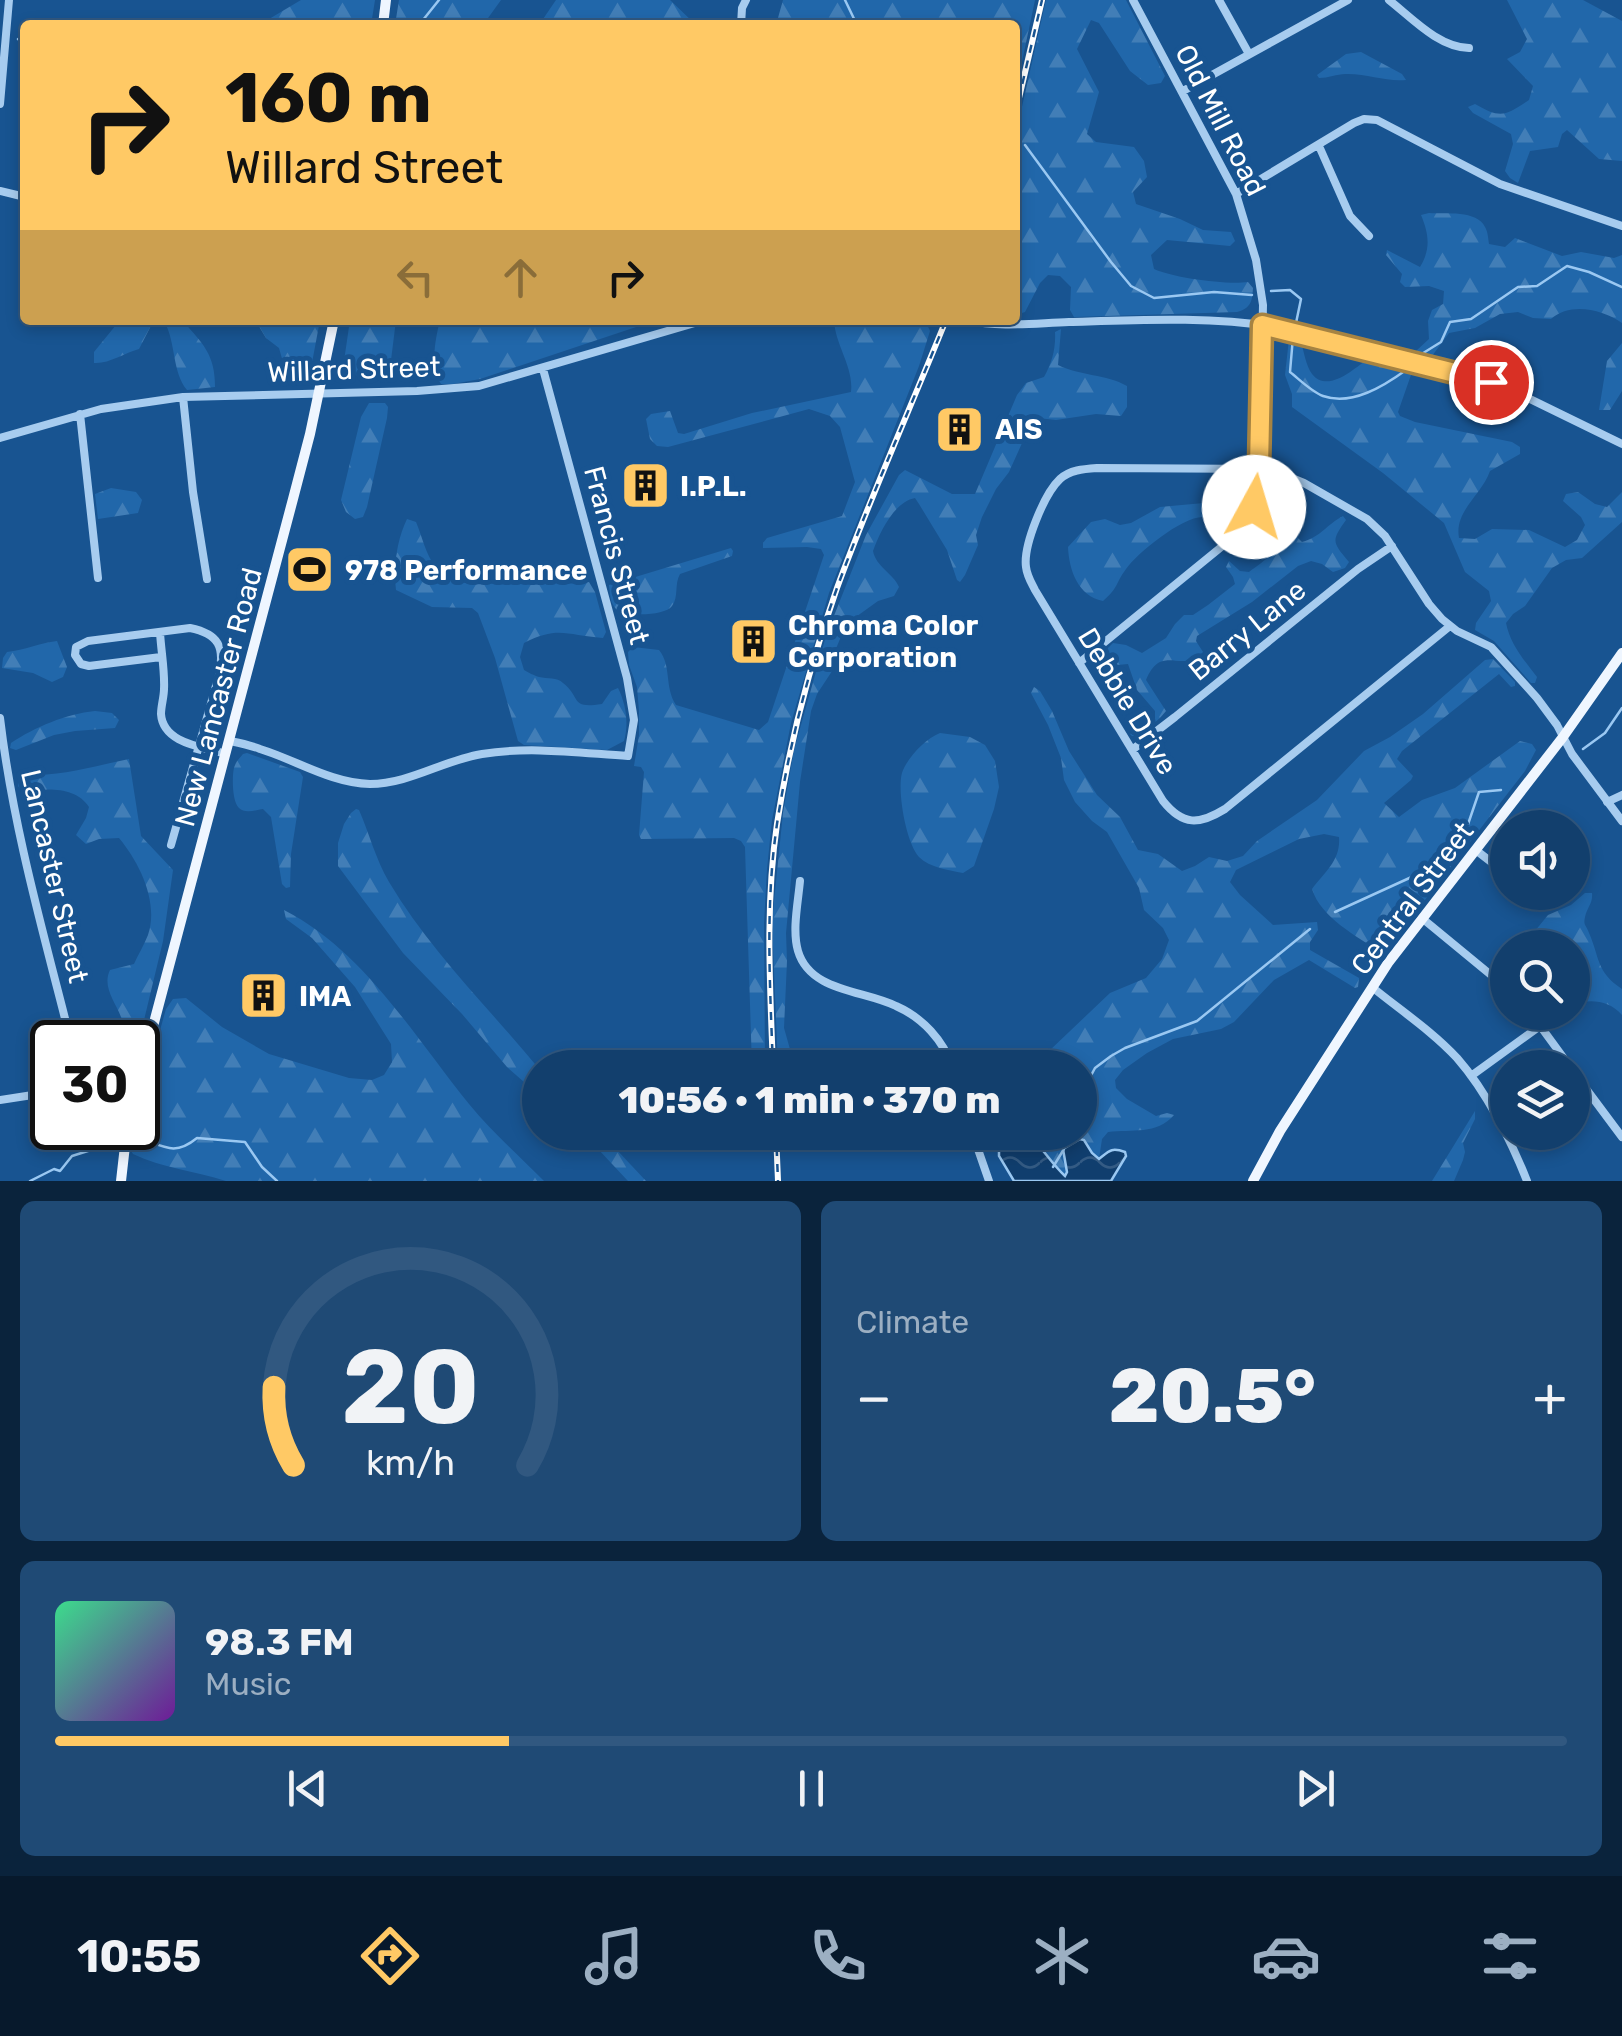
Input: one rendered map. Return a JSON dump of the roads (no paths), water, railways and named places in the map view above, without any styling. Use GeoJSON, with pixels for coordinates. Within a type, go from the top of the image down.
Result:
{"type":"FeatureCollection","features":[{"type":"Feature","properties":{"kind":"main road","name":"New Lancaster Road"},"geometry":{"type":"LineString","coordinates":[[155,1020],[303,461],[333,325]]}},
{"type":"Feature","properties":{"kind":"main road","name":"Central Street"},"geometry":{"type":"LineString","coordinates":[[1253,1181],[1280,1131],[1372,987],[1563,738],[1622,653]]}},
{"type":"Feature","properties":{"kind":"main road"},"geometry":{"type":"LineString","coordinates":[[121,1181],[125,1150]]}},
{"type":"Feature","properties":{"kind":"street"},"geometry":{"type":"LineString","coordinates":[[0,104],[10,0]]}},
{"type":"Feature","properties":{"kind":"street"},"geometry":{"type":"LineString","coordinates":[[734,0],[744,4]]}},
{"type":"Feature","properties":{"kind":"street","name":"Old Mill Road"},"geometry":{"type":"LineString","coordinates":[[1080,663],[1247,526],[1254,507],[1259,467],[1262,287],[1236,194],[1133,0]]}},
{"type":"Feature","properties":{"kind":"street"},"geometry":{"type":"LineString","coordinates":[[1219,0],[1248,54]]}},
{"type":"Feature","properties":{"kind":"street"},"geometry":{"type":"LineString","coordinates":[[1183,91],[1348,0]]}},
{"type":"Feature","properties":{"kind":"street"},"geometry":{"type":"LineString","coordinates":[[1389,0],[1443,42],[1469,48]]}},
{"type":"Feature","properties":{"kind":"street"},"geometry":{"type":"LineString","coordinates":[[1236,194],[1360,120],[1376,120],[1500,184],[1622,226]]}},
{"type":"Feature","properties":{"kind":"street"},"geometry":{"type":"LineString","coordinates":[[1319,146],[1350,216],[1369,236]]}},
{"type":"Feature","properties":{"kind":"street"},"geometry":{"type":"LineString","coordinates":[[1020,324],[1184,321],[1262,325],[1486,380],[1622,444]]}},
{"type":"Feature","properties":{"kind":"street","name":"Willard Street"},"geometry":{"type":"LineString","coordinates":[[0,438],[80,414],[183,396],[479,386],[675,325]]}},
{"type":"Feature","properties":{"kind":"street","name":"Francis Street"},"geometry":{"type":"LineString","coordinates":[[230,741],[260,748],[338,779],[370,784],[484,754],[534,751],[628,756],[634,720],[628,678],[543,368]]}},
{"type":"Feature","properties":{"kind":"street"},"geometry":{"type":"LineString","coordinates":[[183,396],[206,578]]}},
{"type":"Feature","properties":{"kind":"street"},"geometry":{"type":"LineString","coordinates":[[80,414],[98,578]]}},
{"type":"Feature","properties":{"kind":"street"},"geometry":{"type":"LineString","coordinates":[[1259,467],[1287,475],[1376,526],[1429,604],[1450,626],[1491,647],[1537,698],[1622,822]]}},
{"type":"Feature","properties":{"kind":"street","name":"Debbie Drive"},"geometry":{"type":"LineString","coordinates":[[1259,467],[1087,468],[1071,472],[1046,499],[1029,542],[1026,571],[1035,590],[1175,815],[1190,820],[1208,818],[1225,809],[1450,626]]}},
{"type":"Feature","properties":{"kind":"street","name":"Barry Lane"},"geometry":{"type":"LineString","coordinates":[[1132,750],[1392,546]]}},
{"type":"Feature","properties":{"kind":"street"},"geometry":{"type":"LineString","coordinates":[[161,657],[89,666],[81,664],[75,654],[76,647],[88,640],[190,628],[204,631],[219,645],[219,675],[170,845]]}},
{"type":"Feature","properties":{"kind":"street"},"geometry":{"type":"LineString","coordinates":[[160,632],[164,726],[170,735],[226,754]]}},
{"type":"Feature","properties":{"kind":"street","name":"Lancaster Street"},"geometry":{"type":"LineString","coordinates":[[0,718],[4,777],[65,1020]]}},
{"type":"Feature","properties":{"kind":"street"},"geometry":{"type":"LineString","coordinates":[[1607,802],[1622,794]]}},
{"type":"Feature","properties":{"kind":"street"},"geometry":{"type":"LineString","coordinates":[[1477,851],[1490,861]]}},
{"type":"Feature","properties":{"kind":"street"},"geometry":{"type":"LineString","coordinates":[[800,881],[797,944],[805,966],[825,982],[909,1012],[934,1034],[945,1050]]}},
{"type":"Feature","properties":{"kind":"street"},"geometry":{"type":"LineString","coordinates":[[1424,919],[1490,974]]}},
{"type":"Feature","properties":{"kind":"street"},"geometry":{"type":"LineString","coordinates":[[1372,987],[1448,1049],[1471,1076],[1510,1141],[1527,1181]]}},
{"type":"Feature","properties":{"kind":"street"},"geometry":{"type":"LineString","coordinates":[[1471,1076],[1534,1030]]}},
{"type":"Feature","properties":{"kind":"street"},"geometry":{"type":"LineString","coordinates":[[1590,1093],[1622,1137]]}},
{"type":"Feature","properties":{"kind":"street"},"geometry":{"type":"LineString","coordinates":[[0,1100],[30,1095]]}},
{"type":"Feature","properties":{"kind":"street"},"geometry":{"type":"LineString","coordinates":[[978,1150],[989,1181]]}},
{"type":"Feature","properties":{"kind":"water"},"geometry":{"type":"Polygon","coordinates":[[[1043,1150],[1065,1176],[1063,1150],[1090,1150],[1099,1159],[1113,1150],[1125,1152],[1126,1156],[1111,1181],[1014,1181],[999,1151],[1043,1150]]]}},
{"type":"Feature","properties":{"kind":"waterway"},"geometry":{"type":"LineString","coordinates":[[423,20],[439,0]]}},
{"type":"Feature","properties":{"kind":"waterway"},"geometry":{"type":"LineString","coordinates":[[845,0],[855,20]]}},
{"type":"Feature","properties":{"kind":"waterway"},"geometry":{"type":"LineString","coordinates":[[1025,145],[1131,286],[1154,298],[1214,292],[1252,295]]}},
{"type":"Feature","properties":{"kind":"waterway"},"geometry":{"type":"LineString","coordinates":[[1420,355],[1441,342],[1450,322],[1471,319],[1518,287],[1537,286],[1567,266],[1622,287]]}},
{"type":"Feature","properties":{"kind":"waterway"},"geometry":{"type":"LineString","coordinates":[[1271,291],[1290,290],[1301,299],[1296,323]]}},
{"type":"Feature","properties":{"kind":"waterway"},"geometry":{"type":"LineString","coordinates":[[1293,337],[1290,372],[1323,396],[1356,396],[1378,388],[1406,370]]}},
{"type":"Feature","properties":{"kind":"waterway"},"geometry":{"type":"LineString","coordinates":[[1583,749],[1605,733],[1622,708]]}},
{"type":"Feature","properties":{"kind":"waterway"},"geometry":{"type":"LineString","coordinates":[[1335,912],[1427,870],[1447,843],[1465,833],[1479,792],[1501,790]]}},
{"type":"Feature","properties":{"kind":"waterway"},"geometry":{"type":"LineString","coordinates":[[1097,1066],[1125,1048],[1197,1021],[1310,929]]}},
{"type":"Feature","properties":{"kind":"waterway"},"geometry":{"type":"LineString","coordinates":[[160,1145],[182,1147],[197,1138],[245,1142],[277,1181]]}},
{"type":"Feature","properties":{"kind":"waterway"},"geometry":{"type":"LineString","coordinates":[[30,1181],[54,1169],[60,1171],[72,1156],[91,1150]]}},
{"type":"Feature","properties":{"kind":"waterway"},"geometry":{"type":"LineString","coordinates":[[1053,1167],[1063,1150]]}},
{"type":"Feature","properties":{"kind":"railway"},"geometry":{"type":"LineString","coordinates":[[1020,94],[1042,0]]}},
{"type":"Feature","properties":{"kind":"railway"},"geometry":{"type":"LineString","coordinates":[[772,1050],[771,885],[777,824],[794,735],[837,588],[944,325]]}},
{"type":"Feature","properties":{"kind":"railway"},"geometry":{"type":"LineString","coordinates":[[777,1150],[778,1181]]}},
{"type":"Feature","properties":{"kind":"place","name":"AIS"},"geometry":{"type":"Point","coordinates":[960,429]}},
{"type":"Feature","properties":{"kind":"place","name":"I.P.L."},"geometry":{"type":"Point","coordinates":[645,486]}},
{"type":"Feature","properties":{"kind":"place","name":"978 Performance"},"geometry":{"type":"Point","coordinates":[310,570]}},
{"type":"Feature","properties":{"kind":"place","name":"Chroma Color Corporation"},"geometry":{"type":"Point","coordinates":[753,641]}},
{"type":"Feature","properties":{"kind":"place","name":"IMA"},"geometry":{"type":"Point","coordinates":[264,996]}}]}
